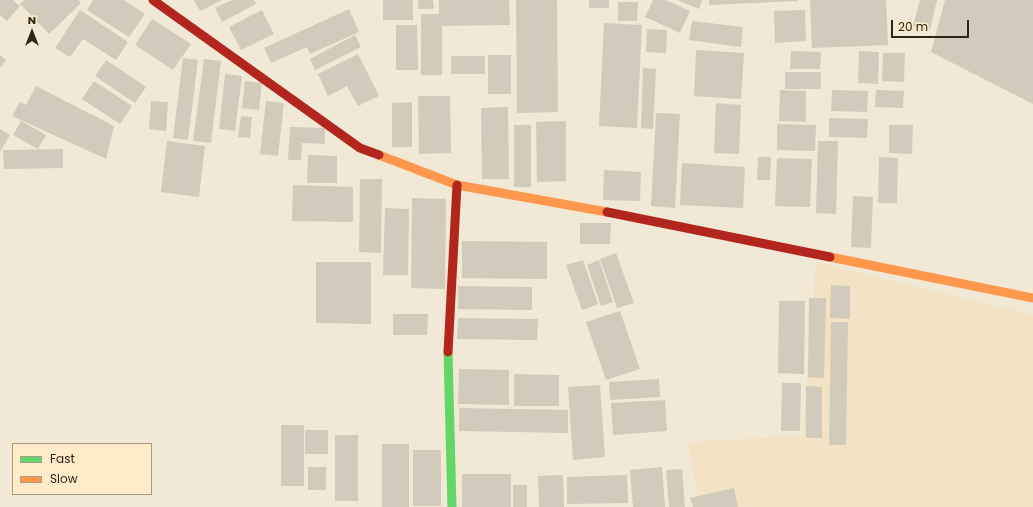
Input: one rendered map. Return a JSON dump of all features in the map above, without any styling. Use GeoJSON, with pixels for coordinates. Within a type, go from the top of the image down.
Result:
{"type":"FeatureCollection","features":[{"type":"Feature","properties":{"kind":"street"},"geometry":{"type":"LineString","coordinates":[[153,0],[360,148],[458,185],[604,212],[1033,298]]}},
{"type":"Feature","properties":{"kind":"street"},"geometry":{"type":"LineString","coordinates":[[452,507],[448,347],[458,185]]}},
{"type":"Feature","properties":{"kind":"shaded area"},"geometry":{"type":"Polygon","coordinates":[[[816,262],[1033,315],[1033,507],[699,507],[688,442],[803,436],[816,262]]]}},
{"type":"Feature","properties":{"kind":"building"},"geometry":{"type":"Polygon","coordinates":[[[0,0],[13,0],[20,6],[7,21],[0,15],[0,0]]]}},
{"type":"Feature","properties":{"kind":"building"},"geometry":{"type":"Polygon","coordinates":[[[24,0],[78,0],[81,3],[49,34],[20,4],[24,0]]]}},
{"type":"Feature","properties":{"kind":"building"},"geometry":{"type":"Polygon","coordinates":[[[93,0],[124,0],[145,14],[129,37],[87,10],[93,0]]]}},
{"type":"Feature","properties":{"kind":"building"},"geometry":{"type":"Polygon","coordinates":[[[194,0],[222,0],[200,11],[194,0]]]}},
{"type":"Feature","properties":{"kind":"building"},"geometry":{"type":"Polygon","coordinates":[[[232,0],[254,0],[256,4],[222,22],[215,8],[232,0]]]}},
{"type":"Feature","properties":{"kind":"building"},"geometry":{"type":"Polygon","coordinates":[[[383,0],[413,0],[413,20],[383,20],[383,0]]]}},
{"type":"Feature","properties":{"kind":"building"},"geometry":{"type":"Polygon","coordinates":[[[418,0],[433,0],[434,9],[418,9],[418,0]]]}},
{"type":"Feature","properties":{"kind":"building"},"geometry":{"type":"Polygon","coordinates":[[[439,0],[509,0],[510,25],[442,26],[442,75],[421,75],[421,14],[439,14],[439,0]]]}},
{"type":"Feature","properties":{"kind":"building"},"geometry":{"type":"Polygon","coordinates":[[[516,0],[557,0],[558,112],[517,113],[516,0]]]}},
{"type":"Feature","properties":{"kind":"building"},"geometry":{"type":"Polygon","coordinates":[[[589,0],[609,0],[609,8],[589,8],[589,0]]]}},
{"type":"Feature","properties":{"kind":"building"},"geometry":{"type":"Polygon","coordinates":[[[653,0],[666,0],[690,11],[680,33],[645,17],[653,0]]]}},
{"type":"Feature","properties":{"kind":"building"},"geometry":{"type":"Polygon","coordinates":[[[677,0],[702,0],[699,9],[677,0]]]}},
{"type":"Feature","properties":{"kind":"building"},"geometry":{"type":"Polygon","coordinates":[[[709,0],[798,0],[798,1],[709,5],[709,0]]]}},
{"type":"Feature","properties":{"kind":"building"},"geometry":{"type":"Polygon","coordinates":[[[810,0],[886,0],[888,45],[812,48],[810,0]]]}},
{"type":"Feature","properties":{"kind":"building"},"geometry":{"type":"Polygon","coordinates":[[[920,0],[937,0],[930,30],[913,26],[920,0]]]}},
{"type":"Feature","properties":{"kind":"building"},"geometry":{"type":"Polygon","coordinates":[[[945,0],[1033,0],[1033,104],[931,52],[945,0]]]}},
{"type":"Feature","properties":{"kind":"building"},"geometry":{"type":"Polygon","coordinates":[[[618,2],[638,2],[637,21],[618,21],[618,2]]]}},
{"type":"Feature","properties":{"kind":"building"},"geometry":{"type":"Polygon","coordinates":[[[349,9],[359,32],[310,54],[307,47],[271,63],[264,48],[349,9]]]}},
{"type":"Feature","properties":{"kind":"building"},"geometry":{"type":"Polygon","coordinates":[[[80,10],[128,42],[116,60],[83,39],[70,57],[55,48],[80,10]]]}},
{"type":"Feature","properties":{"kind":"building"},"geometry":{"type":"Polygon","coordinates":[[[262,10],[274,34],[241,50],[229,27],[262,10]]]}},
{"type":"Feature","properties":{"kind":"building"},"geometry":{"type":"Polygon","coordinates":[[[805,10],[806,41],[775,43],[774,11],[805,10]]]}},
{"type":"Feature","properties":{"kind":"building"},"geometry":{"type":"Polygon","coordinates":[[[152,19],[191,44],[173,70],[135,45],[152,19]]]}},
{"type":"Feature","properties":{"kind":"building"},"geometry":{"type":"Polygon","coordinates":[[[692,21],[743,27],[741,47],[689,40],[692,21]]]}},
{"type":"Feature","properties":{"kind":"building"},"geometry":{"type":"Polygon","coordinates":[[[604,23],[642,25],[637,128],[599,126],[604,23]]]}},
{"type":"Feature","properties":{"kind":"building"},"geometry":{"type":"Polygon","coordinates":[[[396,25],[417,25],[418,70],[396,70],[396,25]]]}},
{"type":"Feature","properties":{"kind":"building"},"geometry":{"type":"Polygon","coordinates":[[[647,29],[667,30],[666,53],[646,52],[647,29]]]}},
{"type":"Feature","properties":{"kind":"building"},"geometry":{"type":"Polygon","coordinates":[[[355,35],[361,47],[315,70],[310,59],[355,35]]]}},
{"type":"Feature","properties":{"kind":"building"},"geometry":{"type":"Polygon","coordinates":[[[696,50],[744,53],[741,99],[694,96],[696,50]]]}},
{"type":"Feature","properties":{"kind":"building"},"geometry":{"type":"Polygon","coordinates":[[[791,51],[821,52],[820,69],[790,69],[791,51]]]}},
{"type":"Feature","properties":{"kind":"building"},"geometry":{"type":"Polygon","coordinates":[[[859,51],[879,52],[878,84],[858,83],[859,51]]]}},
{"type":"Feature","properties":{"kind":"building"},"geometry":{"type":"Polygon","coordinates":[[[883,53],[905,53],[904,82],[882,81],[883,53]]]}},
{"type":"Feature","properties":{"kind":"building"},"geometry":{"type":"Polygon","coordinates":[[[358,54],[379,96],[358,106],[347,86],[328,96],[318,74],[358,54]]]}},
{"type":"Feature","properties":{"kind":"building"},"geometry":{"type":"Polygon","coordinates":[[[0,55],[6,60],[0,68],[0,55]]]}},
{"type":"Feature","properties":{"kind":"building"},"geometry":{"type":"Polygon","coordinates":[[[488,55],[511,55],[511,94],[488,94],[488,55]]]}},
{"type":"Feature","properties":{"kind":"building"},"geometry":{"type":"Polygon","coordinates":[[[451,56],[485,56],[485,74],[451,74],[451,56]]]}},
{"type":"Feature","properties":{"kind":"building"},"geometry":{"type":"Polygon","coordinates":[[[183,58],[198,60],[188,140],[173,138],[183,58]]]}},
{"type":"Feature","properties":{"kind":"building"},"geometry":{"type":"Polygon","coordinates":[[[204,59],[221,61],[211,143],[193,141],[204,59]]]}},
{"type":"Feature","properties":{"kind":"building"},"geometry":{"type":"Polygon","coordinates":[[[106,60],[146,87],[135,103],[95,76],[106,60]]]}},
{"type":"Feature","properties":{"kind":"building"},"geometry":{"type":"Polygon","coordinates":[[[643,68],[656,69],[653,129],[641,128],[643,68]]]}},
{"type":"Feature","properties":{"kind":"building"},"geometry":{"type":"Polygon","coordinates":[[[785,72],[821,72],[821,89],[785,89],[785,72]]]}},
{"type":"Feature","properties":{"kind":"building"},"geometry":{"type":"Polygon","coordinates":[[[225,74],[242,76],[235,131],[219,129],[225,74]]]}},
{"type":"Feature","properties":{"kind":"building"},"geometry":{"type":"Polygon","coordinates":[[[94,81],[132,106],[120,124],[82,99],[94,81]]]}},
{"type":"Feature","properties":{"kind":"building"},"geometry":{"type":"Polygon","coordinates":[[[245,81],[262,83],[259,110],[242,108],[245,81]]]}},
{"type":"Feature","properties":{"kind":"building"},"geometry":{"type":"Polygon","coordinates":[[[36,86],[114,126],[106,159],[12,116],[20,102],[26,105],[36,86]]]}},
{"type":"Feature","properties":{"kind":"building"},"geometry":{"type":"Polygon","coordinates":[[[780,90],[806,91],[806,122],[779,121],[780,90]]]}},
{"type":"Feature","properties":{"kind":"building"},"geometry":{"type":"Polygon","coordinates":[[[832,90],[868,91],[867,112],[831,111],[832,90]]]}},
{"type":"Feature","properties":{"kind":"building"},"geometry":{"type":"Polygon","coordinates":[[[876,90],[904,91],[903,108],[875,107],[876,90]]]}},
{"type":"Feature","properties":{"kind":"building"},"geometry":{"type":"Polygon","coordinates":[[[418,96],[450,96],[451,153],[419,154],[418,96]]]}},
{"type":"Feature","properties":{"kind":"building"},"geometry":{"type":"Polygon","coordinates":[[[151,101],[168,102],[166,131],[149,129],[151,101]]]}},
{"type":"Feature","properties":{"kind":"building"},"geometry":{"type":"Polygon","coordinates":[[[266,101],[284,103],[278,156],[260,154],[266,101]]]}},
{"type":"Feature","properties":{"kind":"building"},"geometry":{"type":"Polygon","coordinates":[[[412,102],[412,147],[392,147],[392,103],[412,102]]]}},
{"type":"Feature","properties":{"kind":"building"},"geometry":{"type":"Polygon","coordinates":[[[716,103],[741,105],[739,154],[714,153],[716,103]]]}},
{"type":"Feature","properties":{"kind":"building"},"geometry":{"type":"Polygon","coordinates":[[[508,107],[509,179],[482,179],[481,108],[508,107]]]}},
{"type":"Feature","properties":{"kind":"building"},"geometry":{"type":"Polygon","coordinates":[[[656,113],[680,114],[675,208],[651,206],[656,113]]]}},
{"type":"Feature","properties":{"kind":"building"},"geometry":{"type":"Polygon","coordinates":[[[241,116],[252,117],[250,138],[238,137],[241,116]]]}},
{"type":"Feature","properties":{"kind":"building"},"geometry":{"type":"Polygon","coordinates":[[[829,118],[868,119],[867,138],[829,137],[829,118]]]}},
{"type":"Feature","properties":{"kind":"building"},"geometry":{"type":"Polygon","coordinates":[[[21,121],[46,135],[38,149],[13,135],[21,121]]]}},
{"type":"Feature","properties":{"kind":"building"},"geometry":{"type":"Polygon","coordinates":[[[566,121],[566,181],[537,182],[536,122],[566,121]]]}},
{"type":"Feature","properties":{"kind":"building"},"geometry":{"type":"Polygon","coordinates":[[[777,124],[816,125],[815,151],[777,150],[777,124]]]}},
{"type":"Feature","properties":{"kind":"building"},"geometry":{"type":"Polygon","coordinates":[[[514,125],[531,125],[531,187],[514,187],[514,125]]]}},
{"type":"Feature","properties":{"kind":"building"},"geometry":{"type":"Polygon","coordinates":[[[889,125],[913,125],[912,154],[889,153],[889,125]]]}},
{"type":"Feature","properties":{"kind":"building"},"geometry":{"type":"Polygon","coordinates":[[[290,127],[325,128],[325,144],[302,143],[301,160],[288,160],[290,127]]]}},
{"type":"Feature","properties":{"kind":"building"},"geometry":{"type":"Polygon","coordinates":[[[0,129],[10,135],[0,152],[0,129]]]}},
{"type":"Feature","properties":{"kind":"building"},"geometry":{"type":"Polygon","coordinates":[[[167,141],[205,146],[199,197],[161,192],[167,141]]]}},
{"type":"Feature","properties":{"kind":"building"},"geometry":{"type":"Polygon","coordinates":[[[818,141],[838,141],[836,214],[816,213],[818,141]]]}},
{"type":"Feature","properties":{"kind":"building"},"geometry":{"type":"Polygon","coordinates":[[[63,149],[63,168],[4,169],[3,150],[63,149]]]}},
{"type":"Feature","properties":{"kind":"building"},"geometry":{"type":"Polygon","coordinates":[[[308,155],[337,156],[337,183],[307,183],[308,155]]]}},
{"type":"Feature","properties":{"kind":"building"},"geometry":{"type":"Polygon","coordinates":[[[758,157],[771,157],[770,180],[757,180],[758,157]]]}},
{"type":"Feature","properties":{"kind":"building"},"geometry":{"type":"Polygon","coordinates":[[[879,157],[898,158],[897,203],[878,203],[879,157]]]}},
{"type":"Feature","properties":{"kind":"building"},"geometry":{"type":"Polygon","coordinates":[[[777,158],[812,159],[810,207],[775,206],[777,158]]]}},
{"type":"Feature","properties":{"kind":"building"},"geometry":{"type":"Polygon","coordinates":[[[682,163],[745,167],[743,208],[680,205],[682,163]]]}},
{"type":"Feature","properties":{"kind":"building"},"geometry":{"type":"Polygon","coordinates":[[[604,170],[641,172],[640,201],[603,200],[604,170]]]}},
{"type":"Feature","properties":{"kind":"building"},"geometry":{"type":"Polygon","coordinates":[[[360,179],[382,179],[381,253],[359,252],[360,179]]]}},
{"type":"Feature","properties":{"kind":"building"},"geometry":{"type":"Polygon","coordinates":[[[293,185],[353,187],[353,222],[292,221],[293,185]]]}},
{"type":"Feature","properties":{"kind":"building"},"geometry":{"type":"Polygon","coordinates":[[[853,196],[873,197],[871,248],[851,247],[853,196]]]}},
{"type":"Feature","properties":{"kind":"building"},"geometry":{"type":"Polygon","coordinates":[[[412,198],[446,199],[445,289],[411,288],[412,198]]]}},
{"type":"Feature","properties":{"kind":"building"},"geometry":{"type":"Polygon","coordinates":[[[385,208],[409,209],[408,275],[383,275],[385,208]]]}},
{"type":"Feature","properties":{"kind":"building"},"geometry":{"type":"Polygon","coordinates":[[[580,223],[611,223],[610,244],[580,244],[580,223]]]}},
{"type":"Feature","properties":{"kind":"building"},"geometry":{"type":"Polygon","coordinates":[[[462,241],[547,242],[547,279],[462,278],[462,241]]]}},
{"type":"Feature","properties":{"kind":"building"},"geometry":{"type":"Polygon","coordinates":[[[616,253],[634,303],[617,308],[600,259],[616,253]]]}},
{"type":"Feature","properties":{"kind":"building"},"geometry":{"type":"Polygon","coordinates":[[[583,260],[598,304],[582,310],[566,265],[583,260]]]}},
{"type":"Feature","properties":{"kind":"building"},"geometry":{"type":"Polygon","coordinates":[[[599,260],[613,302],[601,306],[587,265],[599,260]]]}},
{"type":"Feature","properties":{"kind":"building"},"geometry":{"type":"Polygon","coordinates":[[[316,262],[371,262],[371,324],[316,323],[316,262]]]}},
{"type":"Feature","properties":{"kind":"building"},"geometry":{"type":"Polygon","coordinates":[[[831,285],[850,286],[850,319],[830,318],[831,285]]]}},
{"type":"Feature","properties":{"kind":"building"},"geometry":{"type":"Polygon","coordinates":[[[458,286],[532,287],[532,310],[458,309],[458,286]]]}},
{"type":"Feature","properties":{"kind":"building"},"geometry":{"type":"Polygon","coordinates":[[[809,298],[826,298],[824,378],[808,377],[809,298]]]}},
{"type":"Feature","properties":{"kind":"building"},"geometry":{"type":"Polygon","coordinates":[[[779,301],[805,301],[804,374],[778,373],[779,301]]]}},
{"type":"Feature","properties":{"kind":"building"},"geometry":{"type":"Polygon","coordinates":[[[620,311],[640,369],[606,380],[586,322],[620,311]]]}},
{"type":"Feature","properties":{"kind":"building"},"geometry":{"type":"Polygon","coordinates":[[[393,314],[428,314],[427,335],[393,335],[393,314]]]}},
{"type":"Feature","properties":{"kind":"building"},"geometry":{"type":"Polygon","coordinates":[[[458,318],[538,319],[537,340],[457,339],[458,318]]]}},
{"type":"Feature","properties":{"kind":"building"},"geometry":{"type":"Polygon","coordinates":[[[831,322],[848,322],[846,445],[829,445],[831,322]]]}},
{"type":"Feature","properties":{"kind":"building"},"geometry":{"type":"Polygon","coordinates":[[[459,369],[509,370],[509,405],[458,404],[459,369]]]}},
{"type":"Feature","properties":{"kind":"building"},"geometry":{"type":"Polygon","coordinates":[[[514,374],[559,375],[559,406],[514,406],[514,374]]]}},
{"type":"Feature","properties":{"kind":"building"},"geometry":{"type":"Polygon","coordinates":[[[659,379],[660,397],[610,400],[609,382],[659,379]]]}},
{"type":"Feature","properties":{"kind":"building"},"geometry":{"type":"Polygon","coordinates":[[[782,383],[801,383],[800,431],[781,431],[782,383]]]}},
{"type":"Feature","properties":{"kind":"building"},"geometry":{"type":"Polygon","coordinates":[[[600,385],[605,457],[573,460],[568,387],[600,385]]]}},
{"type":"Feature","properties":{"kind":"building"},"geometry":{"type":"Polygon","coordinates":[[[806,386],[822,387],[822,438],[806,438],[806,386]]]}},
{"type":"Feature","properties":{"kind":"building"},"geometry":{"type":"Polygon","coordinates":[[[665,400],[667,431],[613,435],[611,403],[665,400]]]}},
{"type":"Feature","properties":{"kind":"building"},"geometry":{"type":"Polygon","coordinates":[[[459,408],[568,410],[568,433],[459,431],[459,408]]]}},
{"type":"Feature","properties":{"kind":"building"},"geometry":{"type":"Polygon","coordinates":[[[281,425],[304,425],[304,486],[281,486],[281,425]]]}},
{"type":"Feature","properties":{"kind":"building"},"geometry":{"type":"Polygon","coordinates":[[[305,430],[328,430],[328,454],[305,454],[305,430]]]}},
{"type":"Feature","properties":{"kind":"building"},"geometry":{"type":"Polygon","coordinates":[[[335,435],[358,435],[358,501],[335,501],[335,435]]]}},
{"type":"Feature","properties":{"kind":"building"},"geometry":{"type":"Polygon","coordinates":[[[382,444],[409,444],[409,507],[382,507],[382,444]]]}},
{"type":"Feature","properties":{"kind":"building"},"geometry":{"type":"Polygon","coordinates":[[[413,450],[441,450],[441,506],[413,506],[413,450]]]}},
{"type":"Feature","properties":{"kind":"building"},"geometry":{"type":"Polygon","coordinates":[[[308,467],[326,467],[326,490],[308,490],[308,467]]]}},
{"type":"Feature","properties":{"kind":"building"},"geometry":{"type":"Polygon","coordinates":[[[662,467],[665,507],[633,507],[630,470],[662,467]]]}},
{"type":"Feature","properties":{"kind":"building"},"geometry":{"type":"Polygon","coordinates":[[[682,469],[685,507],[669,507],[666,470],[682,469]]]}},
{"type":"Feature","properties":{"kind":"building"},"geometry":{"type":"Polygon","coordinates":[[[462,474],[511,474],[511,507],[462,507],[462,474]]]}},
{"type":"Feature","properties":{"kind":"building"},"geometry":{"type":"Polygon","coordinates":[[[563,475],[564,507],[539,507],[538,476],[563,475]]]}},
{"type":"Feature","properties":{"kind":"building"},"geometry":{"type":"Polygon","coordinates":[[[627,475],[628,503],[567,504],[567,477],[627,475]]]}},
{"type":"Feature","properties":{"kind":"building"},"geometry":{"type":"Polygon","coordinates":[[[513,485],[527,485],[527,507],[513,507],[513,485]]]}},
{"type":"Feature","properties":{"kind":"building"},"geometry":{"type":"Polygon","coordinates":[[[734,488],[738,507],[693,507],[690,498],[734,488]]]}},
{"type":"Feature","properties":{"kind":"traffic: fast"},"geometry":{"type":"LineString","coordinates":[[448,352],[452,507]]}},
{"type":"Feature","properties":{"kind":"traffic: slow"},"geometry":{"type":"LineString","coordinates":[[379,155],[457,185],[607,212]]}},
{"type":"Feature","properties":{"kind":"traffic: slow"},"geometry":{"type":"LineString","coordinates":[[830,257],[1033,298]]}},
{"type":"Feature","properties":{"kind":"traffic: jam"},"geometry":{"type":"LineString","coordinates":[[153,0],[360,148],[379,155]]}},
{"type":"Feature","properties":{"kind":"traffic: jam"},"geometry":{"type":"LineString","coordinates":[[448,352],[457,185]]}},
{"type":"Feature","properties":{"kind":"traffic: jam"},"geometry":{"type":"LineString","coordinates":[[607,212],[830,257]]}}]}
